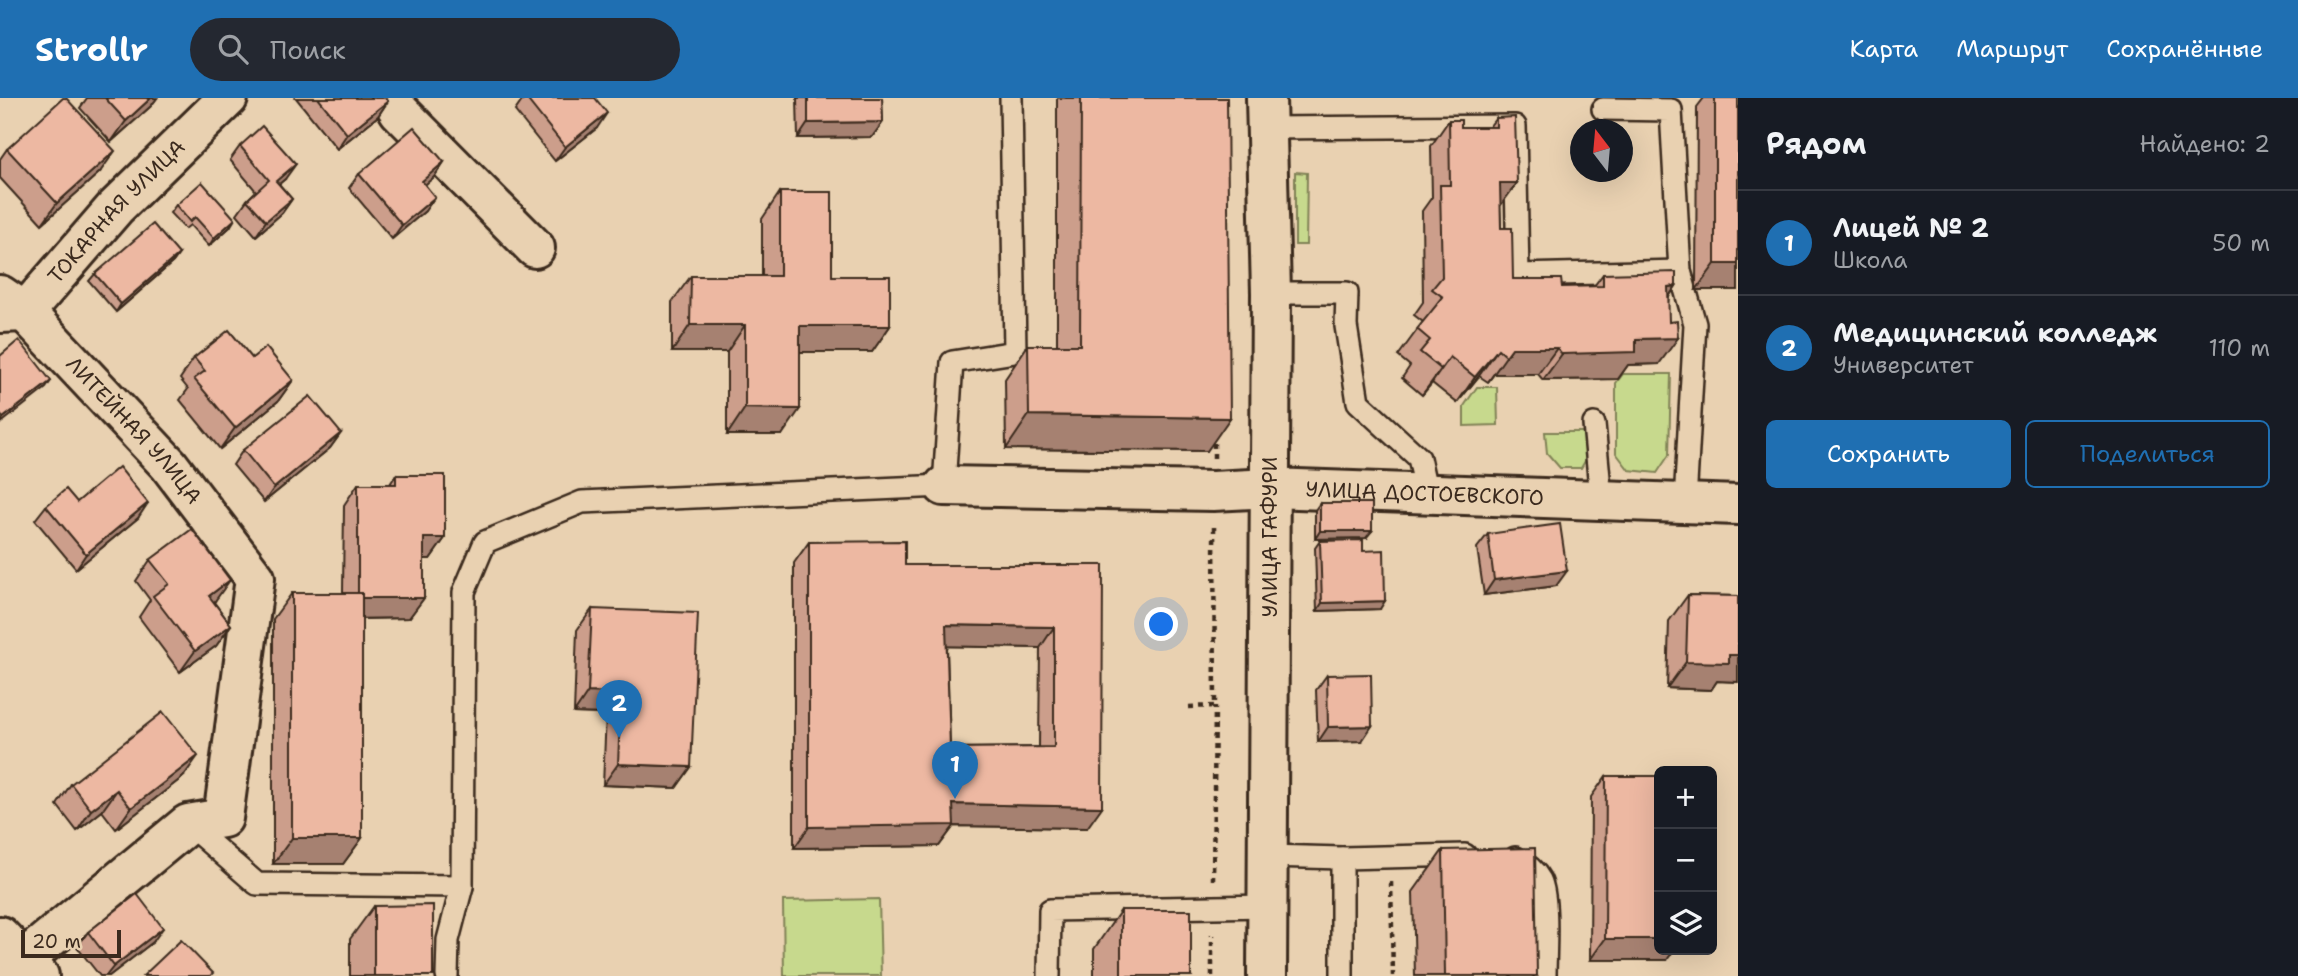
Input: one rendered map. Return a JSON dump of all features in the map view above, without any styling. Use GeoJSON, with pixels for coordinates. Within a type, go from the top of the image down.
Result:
{"type":"FeatureCollection","features":[{"type":"Feature","properties":{"kind":"street","name":"ТОКАРНАЯ УЛИЦА"},"geometry":{"type":"LineString","coordinates":[[8,307],[228,98]]}},
{"type":"Feature","properties":{"kind":"street"},"geometry":{"type":"LineString","coordinates":[[391,98],[399,111],[535,248]]}},
{"type":"Feature","properties":{"kind":"street","name":"УЛИЦА ГАФУРИ"},"geometry":{"type":"LineString","coordinates":[[1266,113],[1271,293],[1267,976]]}},
{"type":"Feature","properties":{"kind":"street","name":"ЛИТЕЙНАЯ УЛИЦА"},"geometry":{"type":"LineString","coordinates":[[8,307],[169,466],[256,578],[223,818],[188,824]]}},
{"type":"Feature","properties":{"kind":"street","name":"УЛИЦА ДОСТОЕВСКОГО"},"geometry":{"type":"LineString","coordinates":[[944,486],[1213,491],[1270,488],[1738,505]]}},
{"type":"Feature","properties":{"kind":"street"},"geometry":{"type":"LineString","coordinates":[[17,961],[188,824]]}},
{"type":"Feature","properties":{"kind":"lane"},"geometry":{"type":"LineString","coordinates":[[447,976],[448,940],[462,886],[464,592],[485,542],[582,502],[944,486],[952,362],[1015,352],[1011,98]]}},
{"type":"Feature","properties":{"kind":"lane"},"geometry":{"type":"LineString","coordinates":[[1603,109],[1671,110],[1680,271],[1695,324],[1685,502]]}},
{"type":"Feature","properties":{"kind":"lane"},"geometry":{"type":"LineString","coordinates":[[1266,113],[1516,126],[1518,275],[1680,271]]}},
{"type":"Feature","properties":{"kind":"lane"},"geometry":{"type":"LineString","coordinates":[[1271,293],[1347,293],[1346,326],[1358,402],[1419,458],[1427,494]]}},
{"type":"Feature","properties":{"kind":"lane"},"geometry":{"type":"LineString","coordinates":[[1594,424],[1601,499]]}},
{"type":"Feature","properties":{"kind":"lane"},"geometry":{"type":"LineString","coordinates":[[188,824],[257,884],[462,886]]}},
{"type":"Feature","properties":{"kind":"lane"},"geometry":{"type":"LineString","coordinates":[[1268,856],[1342,858],[1506,855],[1517,859],[1530,867],[1539,879],[1544,893],[1545,976]]}},
{"type":"Feature","properties":{"kind":"lane"},"geometry":{"type":"LineString","coordinates":[[1342,858],[1342,976]]}},
{"type":"Feature","properties":{"kind":"lane"},"geometry":{"type":"LineString","coordinates":[[1049,976],[1050,910],[1268,906]]}},
{"type":"Feature","properties":{"kind":"path"},"geometry":{"type":"LineString","coordinates":[[1212,976],[1214,437]]}},
{"type":"Feature","properties":{"kind":"path"},"geometry":{"type":"LineString","coordinates":[[1189,707],[1215,706]]}},
{"type":"Feature","properties":{"kind":"path"},"geometry":{"type":"LineString","coordinates":[[1391,857],[1392,976]]}},
{"type":"Feature","properties":{"kind":"green space"},"geometry":{"type":"Polygon","coordinates":[[[1295,172],[1307,173],[1306,245],[1295,245],[1295,172]]]}},
{"type":"Feature","properties":{"kind":"green space"},"geometry":{"type":"Polygon","coordinates":[[[1623,374],[1671,374],[1669,455],[1657,473],[1629,470],[1616,453],[1616,383],[1623,374]]]}},
{"type":"Feature","properties":{"kind":"green space"},"geometry":{"type":"Polygon","coordinates":[[[1477,387],[1497,387],[1498,425],[1464,426],[1464,406],[1477,387]]]}},
{"type":"Feature","properties":{"kind":"green space"},"geometry":{"type":"Polygon","coordinates":[[[1545,432],[1588,432],[1591,451],[1581,468],[1560,468],[1547,453],[1545,432]]]}},
{"type":"Feature","properties":{"kind":"green space"},"geometry":{"type":"Polygon","coordinates":[[[879,899],[881,976],[784,976],[783,901],[879,899]]]}},
{"type":"Feature","properties":{"kind":"building"},"geometry":{"type":"Polygon","coordinates":[[[66,98],[115,151],[57,203],[7,149],[66,98]]]}},
{"type":"Feature","properties":{"kind":"building"},"geometry":{"type":"Polygon","coordinates":[[[105,98],[151,98],[126,121],[105,98]]]}},
{"type":"Feature","properties":{"kind":"building"},"geometry":{"type":"Polygon","coordinates":[[[318,98],[385,98],[388,101],[347,134],[318,98]]]}},
{"type":"Feature","properties":{"kind":"building"},"geometry":{"type":"Polygon","coordinates":[[[526,98],[595,98],[607,113],[565,147],[526,98]]]}},
{"type":"Feature","properties":{"kind":"building"},"geometry":{"type":"Polygon","coordinates":[[[808,98],[882,98],[883,122],[808,123],[808,98]]]}},
{"type":"Feature","properties":{"kind":"building"},"geometry":{"type":"Polygon","coordinates":[[[1081,98],[1227,98],[1230,418],[1029,415],[1028,345],[1080,345],[1081,98]]]}},
{"type":"Feature","properties":{"kind":"building"},"geometry":{"type":"Polygon","coordinates":[[[1715,98],[1738,98],[1738,264],[1715,264],[1715,98]]]}},
{"type":"Feature","properties":{"kind":"building"},"geometry":{"type":"Polygon","coordinates":[[[1515,117],[1517,183],[1500,183],[1501,228],[1512,228],[1513,279],[1561,279],[1562,287],[1603,286],[1603,274],[1676,272],[1676,286],[1668,287],[1669,322],[1677,321],[1678,338],[1636,339],[1636,352],[1562,354],[1557,348],[1512,348],[1506,356],[1498,349],[1475,377],[1450,357],[1441,369],[1420,352],[1430,340],[1417,329],[1443,297],[1432,289],[1442,277],[1440,185],[1450,185],[1449,120],[1461,120],[1461,127],[1496,127],[1496,118],[1515,117]]]}},
{"type":"Feature","properties":{"kind":"building"},"geometry":{"type":"Polygon","coordinates":[[[262,126],[296,164],[276,181],[292,199],[266,221],[247,200],[269,180],[240,146],[262,126]]]}},
{"type":"Feature","properties":{"kind":"building"},"geometry":{"type":"Polygon","coordinates":[[[414,127],[444,162],[422,181],[435,197],[402,225],[359,174],[414,127]]]}},
{"type":"Feature","properties":{"kind":"building"},"geometry":{"type":"Polygon","coordinates":[[[202,182],[235,219],[214,238],[195,217],[190,222],[176,205],[202,182]]]}},
{"type":"Feature","properties":{"kind":"building"},"geometry":{"type":"Polygon","coordinates":[[[780,192],[832,192],[832,276],[890,276],[890,326],[800,326],[800,409],[745,408],[745,325],[690,325],[691,276],[780,276],[780,192]]]}},
{"type":"Feature","properties":{"kind":"building"},"geometry":{"type":"Polygon","coordinates":[[[153,224],[179,254],[121,304],[95,274],[153,224]]]}},
{"type":"Feature","properties":{"kind":"building"},"geometry":{"type":"Polygon","coordinates":[[[229,330],[252,358],[266,347],[293,380],[235,428],[194,379],[205,371],[194,358],[229,330]]]}},
{"type":"Feature","properties":{"kind":"building"},"geometry":{"type":"Polygon","coordinates":[[[19,340],[51,381],[3,418],[0,414],[0,356],[19,340]]]}},
{"type":"Feature","properties":{"kind":"building"},"geometry":{"type":"Polygon","coordinates":[[[310,396],[341,433],[274,488],[243,450],[310,396]]]}},
{"type":"Feature","properties":{"kind":"building"},"geometry":{"type":"Polygon","coordinates":[[[119,467],[148,503],[86,554],[46,506],[66,489],[77,502],[119,467]]]}},
{"type":"Feature","properties":{"kind":"building"},"geometry":{"type":"Polygon","coordinates":[[[396,475],[445,475],[445,538],[424,538],[424,598],[362,598],[362,593],[358,593],[358,484],[396,484],[396,475]]]}},
{"type":"Feature","properties":{"kind":"building"},"geometry":{"type":"Polygon","coordinates":[[[1320,503],[1372,503],[1372,531],[1320,531],[1320,503]]]}},
{"type":"Feature","properties":{"kind":"building"},"geometry":{"type":"Polygon","coordinates":[[[1560,524],[1567,571],[1494,580],[1488,534],[1560,524]]]}},
{"type":"Feature","properties":{"kind":"building"},"geometry":{"type":"Polygon","coordinates":[[[192,529],[230,580],[209,596],[231,625],[195,651],[153,596],[169,584],[150,560],[192,529]]]}},
{"type":"Feature","properties":{"kind":"building"},"geometry":{"type":"Polygon","coordinates":[[[1363,540],[1363,551],[1384,550],[1385,601],[1322,603],[1320,541],[1363,540]]]}},
{"type":"Feature","properties":{"kind":"building"},"geometry":{"type":"Polygon","coordinates":[[[905,541],[905,565],[1103,565],[1102,807],[953,804],[954,825],[809,827],[809,542],[905,541]],[[946,625],[950,748],[1054,747],[1054,627],[946,625]]]}},
{"type":"Feature","properties":{"kind":"building"},"geometry":{"type":"Polygon","coordinates":[[[292,593],[362,593],[362,838],[292,838],[292,593]]]}},
{"type":"Feature","properties":{"kind":"building"},"geometry":{"type":"Polygon","coordinates":[[[1688,595],[1738,596],[1738,655],[1729,655],[1729,663],[1686,662],[1688,595]]]}},
{"type":"Feature","properties":{"kind":"building"},"geometry":{"type":"Polygon","coordinates":[[[592,609],[698,613],[691,767],[618,764],[621,693],[588,692],[592,609]]]}},
{"type":"Feature","properties":{"kind":"building"},"geometry":{"type":"Polygon","coordinates":[[[1371,674],[1372,726],[1328,727],[1327,675],[1371,674]]]}},
{"type":"Feature","properties":{"kind":"building"},"geometry":{"type":"Polygon","coordinates":[[[163,712],[198,756],[131,808],[117,790],[91,810],[71,784],[163,712]]]}},
{"type":"Feature","properties":{"kind":"building"},"geometry":{"type":"Polygon","coordinates":[[[1606,776],[1654,776],[1654,939],[1605,939],[1606,776]]]}},
{"type":"Feature","properties":{"kind":"building"},"geometry":{"type":"Polygon","coordinates":[[[1535,848],[1537,976],[1445,976],[1443,850],[1535,848]]]}},
{"type":"Feature","properties":{"kind":"building"},"geometry":{"type":"Polygon","coordinates":[[[137,894],[163,928],[114,966],[88,932],[137,894]]]}},
{"type":"Feature","properties":{"kind":"building"},"geometry":{"type":"Polygon","coordinates":[[[433,905],[433,976],[374,976],[374,906],[433,905]]]}},
{"type":"Feature","properties":{"kind":"building"},"geometry":{"type":"Polygon","coordinates":[[[1121,910],[1191,910],[1191,976],[1121,976],[1121,910]]]}},
{"type":"Feature","properties":{"kind":"building"},"geometry":{"type":"Polygon","coordinates":[[[181,940],[213,973],[210,976],[143,976],[181,940]]]}},
{"type":"Feature","properties":{"kind":"place","name":"Медицинский колледж"},"geometry":{"type":"Point","coordinates":[619,738]}},
{"type":"Feature","properties":{"kind":"place","name":"Лицей № 2"},"geometry":{"type":"Point","coordinates":[955,799]}}]}
